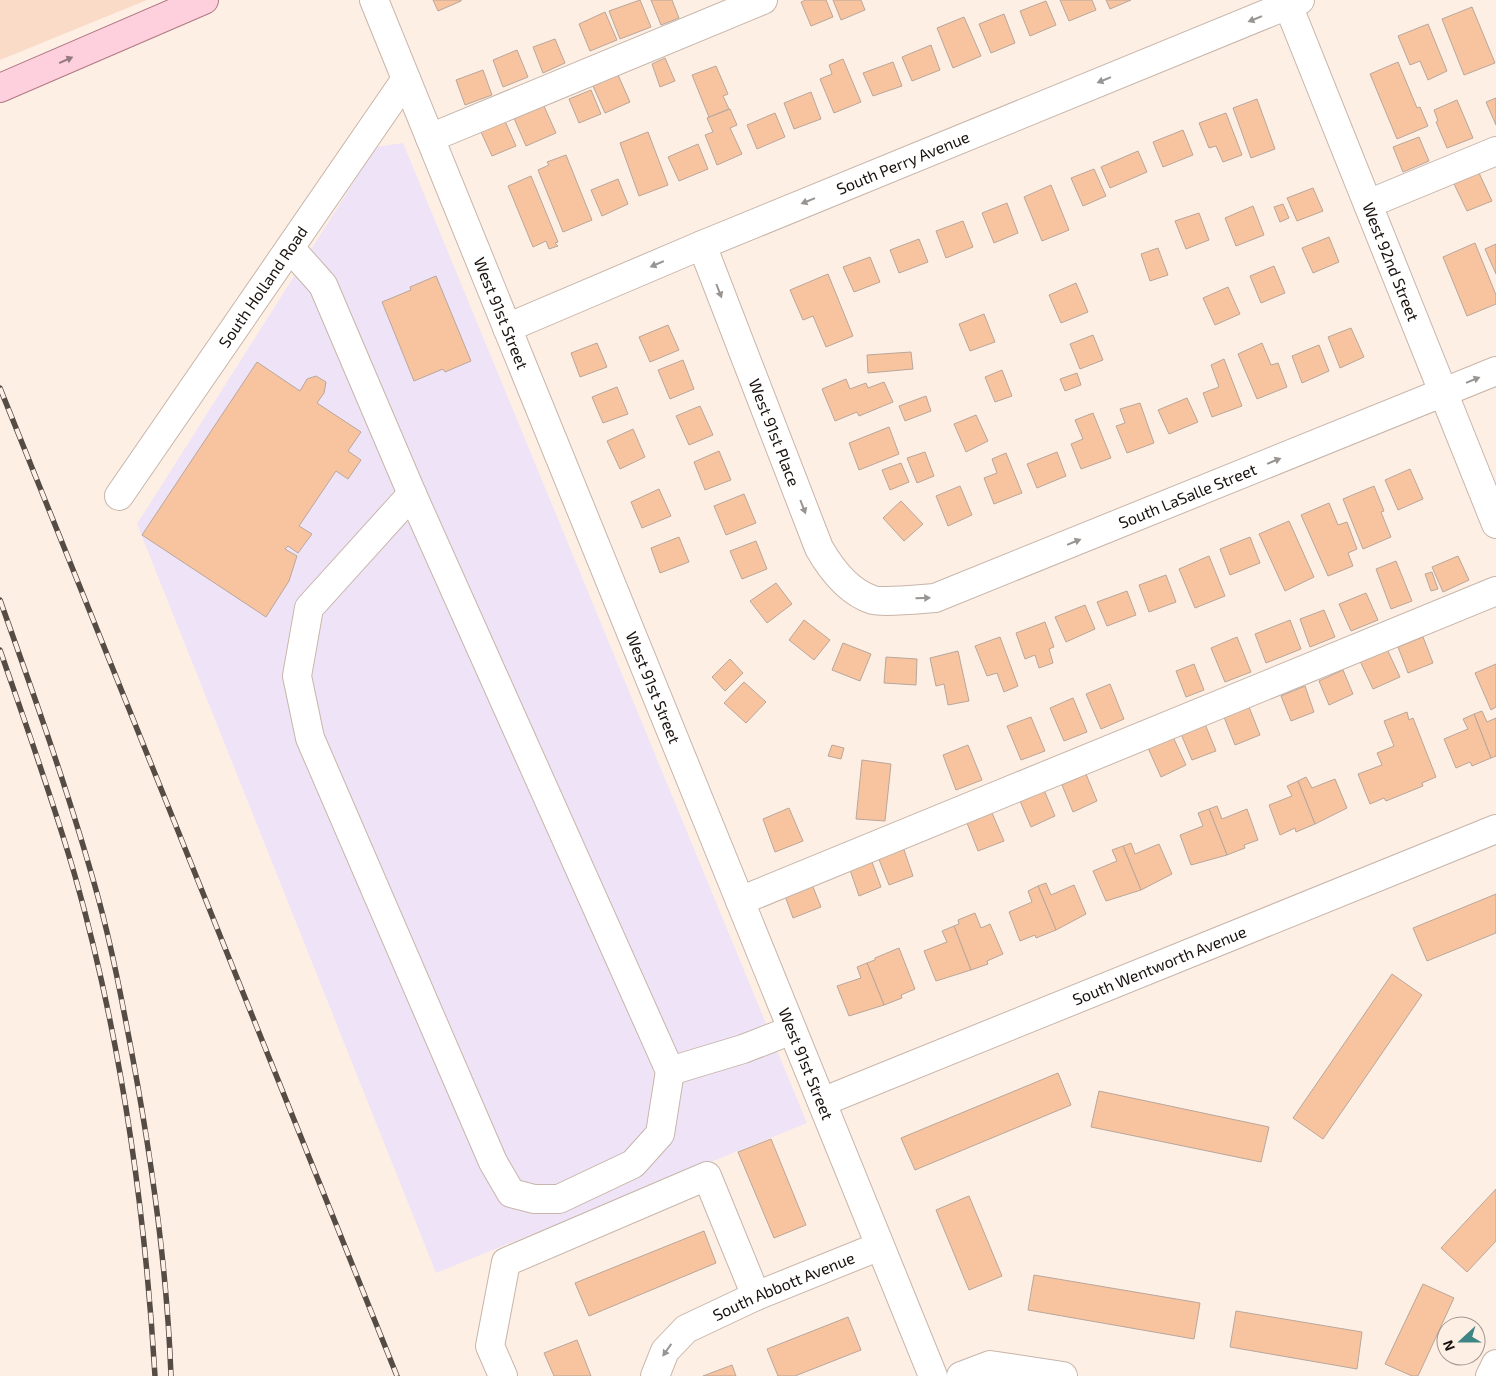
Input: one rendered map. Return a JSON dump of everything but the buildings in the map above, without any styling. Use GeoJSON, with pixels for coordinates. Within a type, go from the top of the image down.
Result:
{"type":"FeatureCollection","features":[{"type":"Feature","properties":{"kind":"main road"},"geometry":{"type":"LineString","coordinates":[[0,88],[204,0]]}},
{"type":"Feature","properties":{"kind":"street","name":"West 91st Street"},"geometry":{"type":"LineString","coordinates":[[374,0],[933,1376]]}},
{"type":"Feature","properties":{"kind":"street"},"geometry":{"type":"LineString","coordinates":[[430,138],[763,0]]}},
{"type":"Feature","properties":{"kind":"street","name":"West 92nd Street"},"geometry":{"type":"LineString","coordinates":[[1291,2],[1368,204],[1496,524]]}},
{"type":"Feature","properties":{"kind":"street","name":"South Perry Avenue"},"geometry":{"type":"LineString","coordinates":[[507,328],[702,245],[1291,2]]}},
{"type":"Feature","properties":{"kind":"street","name":"South Holland Road"},"geometry":{"type":"LineString","coordinates":[[119,496],[406,79]]}},
{"type":"Feature","properties":{"kind":"street"},"geometry":{"type":"LineString","coordinates":[[1368,204],[1496,151]]}},
{"type":"Feature","properties":{"kind":"street","name":"West 91st Place"},"geometry":{"type":"LineString","coordinates":[[702,245],[819,548],[833,571],[856,591],[874,600]]}},
{"type":"Feature","properties":{"kind":"street"},"geometry":{"type":"LineString","coordinates":[[290,248],[323,285],[412,494],[670,1071],[660,1134],[633,1164],[559,1199],[534,1199],[511,1193],[493,1162],[310,738],[297,676],[309,608],[412,494]]}},
{"type":"Feature","properties":{"kind":"street","name":"South LaSalle Street"},"geometry":{"type":"LineString","coordinates":[[874,600],[935,598],[1496,371]]}},
{"type":"Feature","properties":{"kind":"street"},"geometry":{"type":"LineString","coordinates":[[740,901],[1496,590]]}},
{"type":"Feature","properties":{"kind":"street","name":"South Wentworth Avenue"},"geometry":{"type":"LineString","coordinates":[[822,1102],[1496,829]]}},
{"type":"Feature","properties":{"kind":"street"},"geometry":{"type":"LineString","coordinates":[[670,1071],[792,1030]]}},
{"type":"Feature","properties":{"kind":"street"},"geometry":{"type":"LineString","coordinates":[[502,1376],[490,1346],[506,1262],[707,1176],[756,1296]]}},
{"type":"Feature","properties":{"kind":"street","name":"South Abbott Avenue"},"geometry":{"type":"LineString","coordinates":[[656,1376],[665,1351],[686,1329],[756,1296],[880,1246]]}},
{"type":"Feature","properties":{"kind":"street"},"geometry":{"type":"LineString","coordinates":[[1490,1376],[1496,1364]]}},
{"type":"Feature","properties":{"kind":"street"},"geometry":{"type":"LineString","coordinates":[[961,1376],[990,1365],[1064,1376]]}},
{"type":"Feature","properties":{"kind":"shaded area"},"geometry":{"type":"Polygon","coordinates":[[[0,0],[147,0],[0,60],[0,0]]]}},
{"type":"Feature","properties":{"kind":"shaded area"},"geometry":{"type":"Polygon","coordinates":[[[403,143],[807,1123],[436,1273],[137,524],[376,147],[403,143]]]}},
{"type":"Feature","properties":{"kind":"railway"},"geometry":{"type":"LineString","coordinates":[[0,388],[397,1376]]}},
{"type":"Feature","properties":{"kind":"railway"},"geometry":{"type":"LineString","coordinates":[[0,600],[76,822],[98,897],[121,994],[158,1214],[171,1376]]}},
{"type":"Feature","properties":{"kind":"railway"},"geometry":{"type":"LineString","coordinates":[[0,650],[67,848],[106,999],[118,1061],[137,1187],[145,1250],[155,1376]]}}]}
